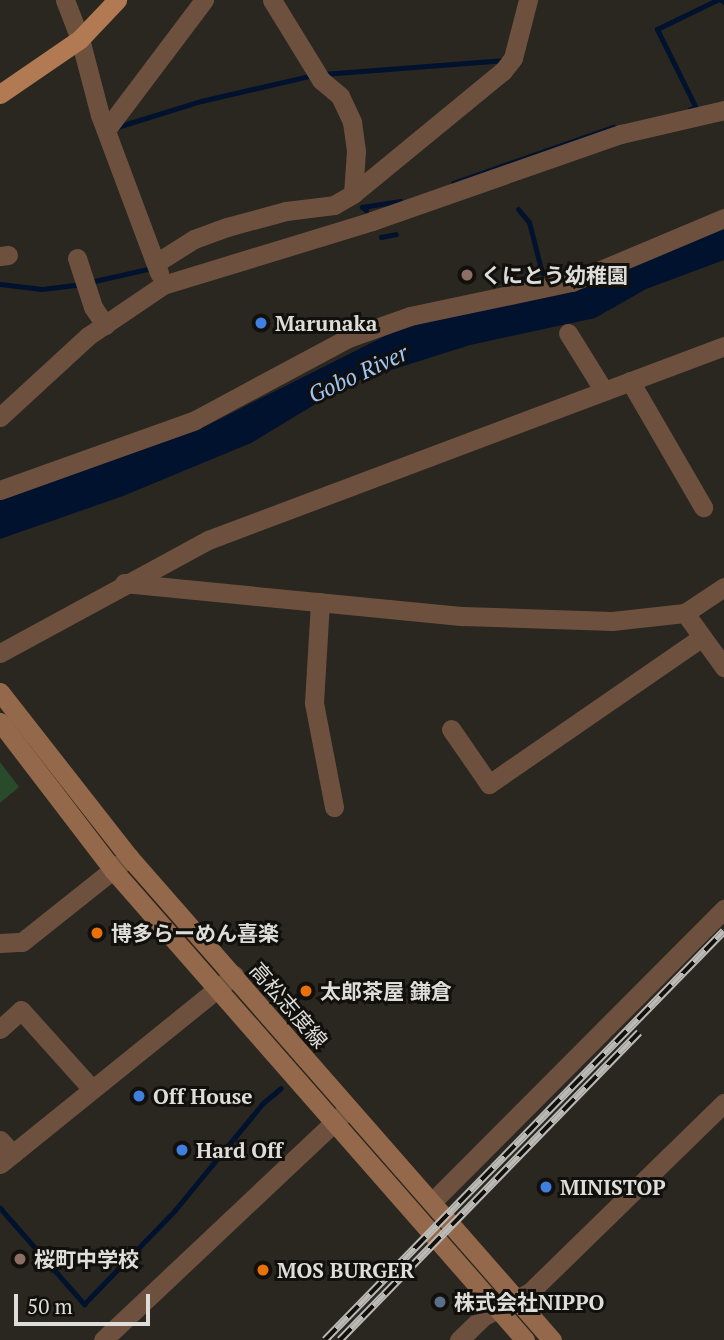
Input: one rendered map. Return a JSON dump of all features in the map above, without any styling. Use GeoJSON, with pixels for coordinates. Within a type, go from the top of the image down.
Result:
{"type":"FeatureCollection","features":[{"type":"Feature","properties":{"kind":"main road"},"geometry":{"type":"LineString","coordinates":[[0,94],[80,39],[117,0]]}},
{"type":"Feature","properties":{"kind":"main road","name":"高松志度線"},"geometry":{"type":"LineString","coordinates":[[0,692],[129,857],[552,1340]]}},
{"type":"Feature","properties":{"kind":"main road"},"geometry":{"type":"LineString","coordinates":[[0,722],[113,870],[525,1340]]}},
{"type":"Feature","properties":{"kind":"street"},"geometry":{"type":"LineString","coordinates":[[65,0],[80,39],[106,130],[163,285]]}},
{"type":"Feature","properties":{"kind":"street"},"geometry":{"type":"LineString","coordinates":[[106,130],[204,0]]}},
{"type":"Feature","properties":{"kind":"street"},"geometry":{"type":"LineString","coordinates":[[272,0],[321,80],[340,96],[352,122],[356,151],[353,194]]}},
{"type":"Feature","properties":{"kind":"street"},"geometry":{"type":"LineString","coordinates":[[156,263],[194,239],[227,227],[286,211],[320,208],[353,194],[503,71],[513,58],[524,3]]}},
{"type":"Feature","properties":{"kind":"street"},"geometry":{"type":"LineString","coordinates":[[0,417],[57,362],[104,325],[163,285],[319,237],[621,134],[724,110]]}},
{"type":"Feature","properties":{"kind":"street"},"geometry":{"type":"LineString","coordinates":[[319,237],[320,208]]}},
{"type":"Feature","properties":{"kind":"street"},"geometry":{"type":"LineString","coordinates":[[0,489],[195,420],[348,338],[410,316],[572,282],[724,218]]}},
{"type":"Feature","properties":{"kind":"street"},"geometry":{"type":"LineString","coordinates":[[78,258],[93,307],[104,325]]}},
{"type":"Feature","properties":{"kind":"street"},"geometry":{"type":"LineString","coordinates":[[568,333],[604,391]]}},
{"type":"Feature","properties":{"kind":"street"},"geometry":{"type":"LineString","coordinates":[[0,653],[124,583],[208,540],[275,512],[724,346]]}},
{"type":"Feature","properties":{"kind":"street"},"geometry":{"type":"LineString","coordinates":[[630,381],[703,507]]}},
{"type":"Feature","properties":{"kind":"street"},"geometry":{"type":"LineString","coordinates":[[124,583],[463,616],[612,621],[685,613],[724,587]]}},
{"type":"Feature","properties":{"kind":"street"},"geometry":{"type":"LineString","coordinates":[[320,602],[314,703],[334,807]]}},
{"type":"Feature","properties":{"kind":"street"},"geometry":{"type":"LineString","coordinates":[[685,613],[724,667]]}},
{"type":"Feature","properties":{"kind":"street"},"geometry":{"type":"LineString","coordinates":[[451,729],[489,784],[701,638]]}},
{"type":"Feature","properties":{"kind":"street"},"geometry":{"type":"LineString","coordinates":[[0,943],[22,942],[129,857]]}},
{"type":"Feature","properties":{"kind":"street"},"geometry":{"type":"LineString","coordinates":[[432,1202],[724,909]]}},
{"type":"Feature","properties":{"kind":"street"},"geometry":{"type":"LineString","coordinates":[[4,1153],[92,1089],[233,975]]}},
{"type":"Feature","properties":{"kind":"street"},"geometry":{"type":"LineString","coordinates":[[0,1029],[21,1010],[92,1089]]}},
{"type":"Feature","properties":{"kind":"street"},"geometry":{"type":"LineString","coordinates":[[103,1340],[349,1108]]}},
{"type":"Feature","properties":{"kind":"street"},"geometry":{"type":"LineString","coordinates":[[459,1340],[482,1318],[518,1300],[722,1108]]}},
{"type":"Feature","properties":{"kind":"green space"},"geometry":{"type":"Polygon","coordinates":[[[0,762],[19,787],[0,803],[0,762]]]}},
{"type":"Feature","properties":{"kind":"water","name":"Gobo River"},"geometry":{"type":"Polygon","coordinates":[[[724,221],[724,260],[646,289],[595,318],[470,345],[350,383],[251,443],[123,496],[0,539],[0,500],[10,495],[196,431],[393,332],[724,221]]]}},
{"type":"Feature","properties":{"kind":"waterway"},"geometry":{"type":"LineString","coordinates":[[690,109],[696,108],[657,29],[717,0]]}},
{"type":"Feature","properties":{"kind":"waterway"},"geometry":{"type":"LineString","coordinates":[[323,74],[505,60]]}},
{"type":"Feature","properties":{"kind":"waterway"},"geometry":{"type":"LineString","coordinates":[[117,127],[201,101],[314,75]]}},
{"type":"Feature","properties":{"kind":"waterway"},"geometry":{"type":"LineString","coordinates":[[453,183],[613,127]]}},
{"type":"Feature","properties":{"kind":"waterway"},"geometry":{"type":"LineString","coordinates":[[366,210],[362,207],[401,201]]}},
{"type":"Feature","properties":{"kind":"waterway"},"geometry":{"type":"LineString","coordinates":[[518,209],[529,222],[542,273]]}},
{"type":"Feature","properties":{"kind":"waterway"},"geometry":{"type":"LineString","coordinates":[[381,237],[396,234]]}},
{"type":"Feature","properties":{"kind":"waterway"},"geometry":{"type":"LineString","coordinates":[[90,282],[152,268]]}},
{"type":"Feature","properties":{"kind":"waterway"},"geometry":{"type":"LineString","coordinates":[[0,284],[42,289],[81,284]]}},
{"type":"Feature","properties":{"kind":"waterway"},"geometry":{"type":"LineString","coordinates":[[0,1208],[84,1304],[175,1210],[263,1103],[281,1088]]}},
{"type":"Feature","properties":{"kind":"railway"},"geometry":{"type":"LineString","coordinates":[[325,1340],[724,931]]}},
{"type":"Feature","properties":{"kind":"railway"},"geometry":{"type":"LineString","coordinates":[[340,1340],[639,1033]]}},
{"type":"Feature","properties":{"kind":"place","name":"くにとう幼稚園"},"geometry":{"type":"Point","coordinates":[467,275]}},
{"type":"Feature","properties":{"kind":"place","name":"Marunaka"},"geometry":{"type":"Point","coordinates":[261,323]}},
{"type":"Feature","properties":{"kind":"place","name":"博多らーめん喜楽"},"geometry":{"type":"Point","coordinates":[97,933]}},
{"type":"Feature","properties":{"kind":"place","name":"太郎茶屋 鎌倉"},"geometry":{"type":"Point","coordinates":[306,991]}},
{"type":"Feature","properties":{"kind":"place","name":"Off House"},"geometry":{"type":"Point","coordinates":[139,1096]}},
{"type":"Feature","properties":{"kind":"place","name":"Hard Off"},"geometry":{"type":"Point","coordinates":[182,1150]}},
{"type":"Feature","properties":{"kind":"place","name":"MINISTOP"},"geometry":{"type":"Point","coordinates":[546,1187]}},
{"type":"Feature","properties":{"kind":"place","name":"桜町中学校"},"geometry":{"type":"Point","coordinates":[20,1259]}},
{"type":"Feature","properties":{"kind":"place","name":"MOS BURGER"},"geometry":{"type":"Point","coordinates":[263,1270]}},
{"type":"Feature","properties":{"kind":"place","name":"株式会社NIPPO"},"geometry":{"type":"Point","coordinates":[440,1302]}}]}
